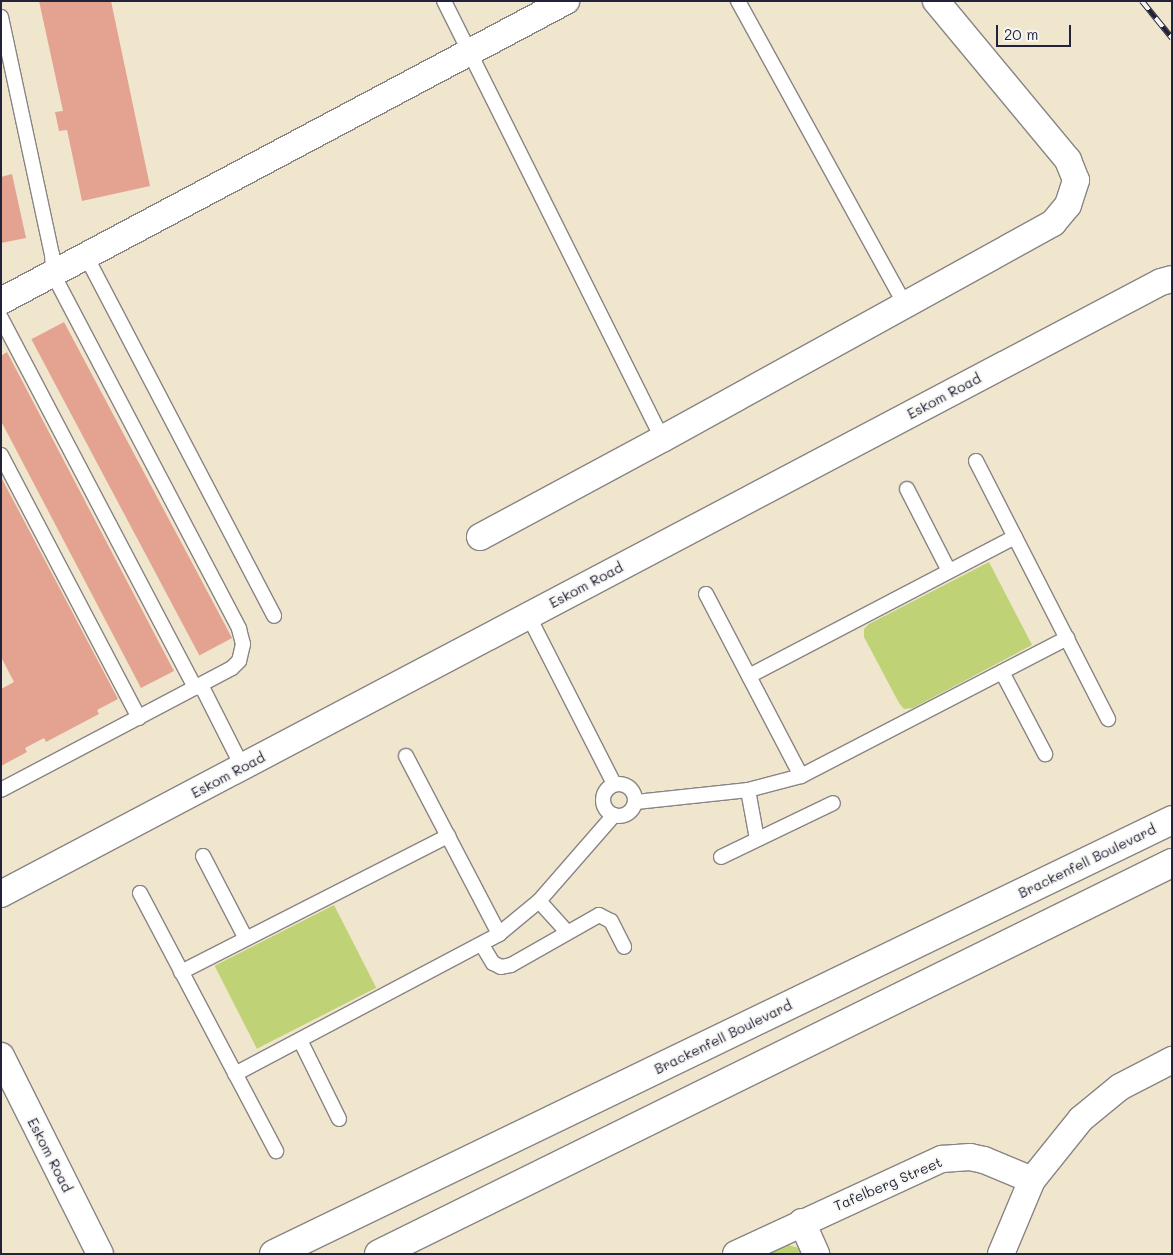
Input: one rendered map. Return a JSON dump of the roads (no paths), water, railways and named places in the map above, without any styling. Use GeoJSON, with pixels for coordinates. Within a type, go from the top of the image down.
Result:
{"type":"FeatureCollection","features":[{"type":"Feature","properties":{"kind":"street"},"geometry":{"type":"LineString","coordinates":[[1,301],[566,1]]}},
{"type":"Feature","properties":{"kind":"street"},"geometry":{"type":"LineString","coordinates":[[480,537],[662,440],[1053,223],[1068,205],[1076,180],[1068,160],[936,1]]}},
{"type":"Feature","properties":{"kind":"street","name":"Eskom Road"},"geometry":{"type":"LineString","coordinates":[[1,894],[243,768],[528,615],[1143,291],[1172,279]]}},
{"type":"Feature","properties":{"kind":"street","name":"Brackenfell Boulevard"},"geometry":{"type":"LineString","coordinates":[[274,1254],[1172,820]]}},
{"type":"Feature","properties":{"kind":"street"},"geometry":{"type":"LineString","coordinates":[[379,1254],[1172,863]]}},
{"type":"Feature","properties":{"kind":"street","name":"Eskom Road"},"geometry":{"type":"LineString","coordinates":[[1,1056],[100,1254]]}},
{"type":"Feature","properties":{"kind":"street"},"geometry":{"type":"LineString","coordinates":[[1001,1254],[1032,1180],[1081,1119],[1120,1087],[1170,1064]]}},
{"type":"Feature","properties":{"kind":"street","name":"Tafelberg Street"},"geometry":{"type":"LineString","coordinates":[[736,1254],[942,1158],[970,1157],[984,1160],[1032,1180]]}},
{"type":"Feature","properties":{"kind":"street"},"geometry":{"type":"LineString","coordinates":[[802,1222],[816,1254]]}},
{"type":"Feature","properties":{"kind":"lane"},"geometry":{"type":"LineString","coordinates":[[444,1],[662,440]]}},
{"type":"Feature","properties":{"kind":"lane"},"geometry":{"type":"LineString","coordinates":[[738,1],[905,305]]}},
{"type":"Feature","properties":{"kind":"lane"},"geometry":{"type":"LineString","coordinates":[[1,17],[52,254],[53,274],[242,636],[242,652],[239,661],[232,668],[1,790]]}},
{"type":"Feature","properties":{"kind":"lane"},"geometry":{"type":"LineString","coordinates":[[86,256],[274,616]]}},
{"type":"Feature","properties":{"kind":"lane"},"geometry":{"type":"LineString","coordinates":[[1,318],[243,768]]}},
{"type":"Feature","properties":{"kind":"lane"},"geometry":{"type":"LineString","coordinates":[[1,455],[139,718]]}},
{"type":"Feature","properties":{"kind":"lane"},"geometry":{"type":"LineString","coordinates":[[976,461],[1108,719]]}},
{"type":"Feature","properties":{"kind":"lane"},"geometry":{"type":"LineString","coordinates":[[907,489],[949,571]]}},
{"type":"Feature","properties":{"kind":"lane"},"geometry":{"type":"LineString","coordinates":[[749,676],[1014,537]]}},
{"type":"Feature","properties":{"kind":"lane"},"geometry":{"type":"LineString","coordinates":[[706,594],[801,776]]}},
{"type":"Feature","properties":{"kind":"lane"},"geometry":{"type":"LineString","coordinates":[[528,615],[614,784]]}},
{"type":"Feature","properties":{"kind":"lane"},"geometry":{"type":"LineString","coordinates":[[636,802],[748,790],[801,776],[1067,638]]}},
{"type":"Feature","properties":{"kind":"lane"},"geometry":{"type":"LineString","coordinates":[[1002,672],[1045,754]]}},
{"type":"Feature","properties":{"kind":"lane"},"geometry":{"type":"LineString","coordinates":[[406,756],[499,934]]}},
{"type":"Feature","properties":{"kind":"lane"},"geometry":{"type":"LineString","coordinates":[[614,784],[626,785],[633,792],[636,802],[628,814],[614,815],[606,809],[603,799],[607,790],[614,784]]}},
{"type":"Feature","properties":{"kind":"lane"},"geometry":{"type":"LineString","coordinates":[[748,790],[757,840]]}},
{"type":"Feature","properties":{"kind":"lane"},"geometry":{"type":"LineString","coordinates":[[721,857],[833,803]]}},
{"type":"Feature","properties":{"kind":"lane"},"geometry":{"type":"LineString","coordinates":[[235,1074],[482,945],[499,934],[539,900],[614,815]]}},
{"type":"Feature","properties":{"kind":"lane"},"geometry":{"type":"LineString","coordinates":[[181,972],[448,836]]}},
{"type":"Feature","properties":{"kind":"lane"},"geometry":{"type":"LineString","coordinates":[[203,856],[246,939]]}},
{"type":"Feature","properties":{"kind":"lane"},"geometry":{"type":"LineString","coordinates":[[140,894],[276,1151]]}},
{"type":"Feature","properties":{"kind":"lane"},"geometry":{"type":"LineString","coordinates":[[539,900],[567,932]]}},
{"type":"Feature","properties":{"kind":"lane"},"geometry":{"type":"LineString","coordinates":[[482,945],[493,963],[506,966],[594,916],[605,916],[610,921],[624,947]]}},
{"type":"Feature","properties":{"kind":"lane"},"geometry":{"type":"LineString","coordinates":[[300,1040],[339,1119]]}},
{"type":"Feature","properties":{"kind":"railway"},"geometry":{"type":"LineString","coordinates":[[1142,1],[1172,38]]}}]}
